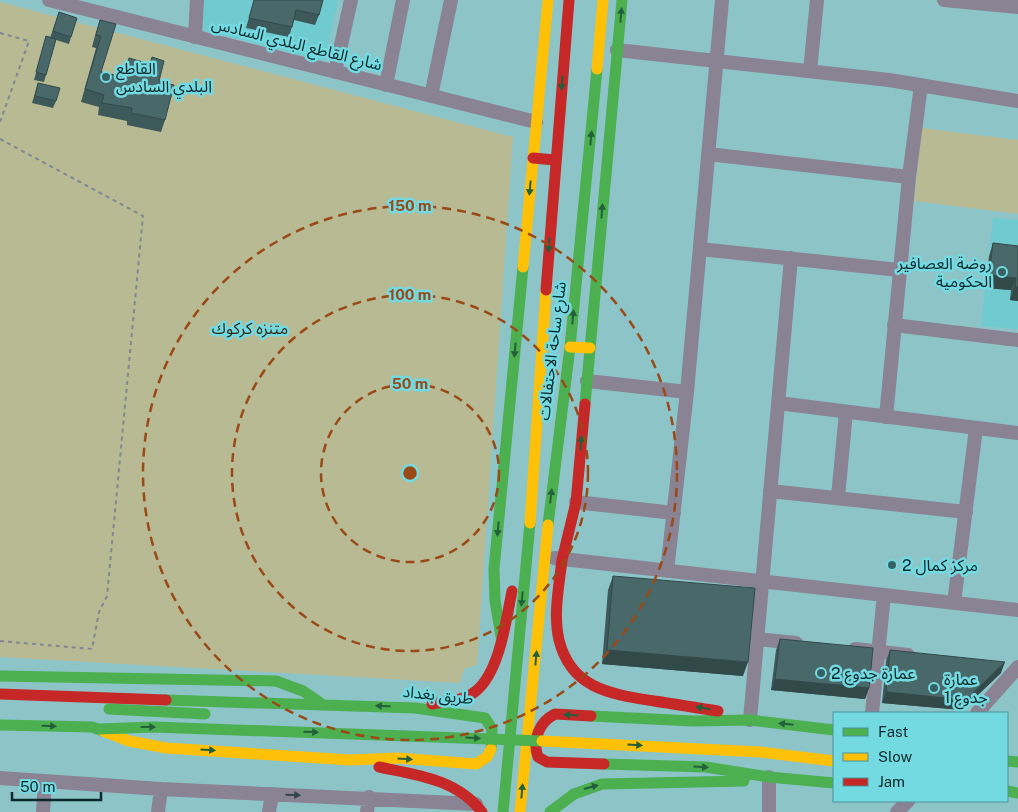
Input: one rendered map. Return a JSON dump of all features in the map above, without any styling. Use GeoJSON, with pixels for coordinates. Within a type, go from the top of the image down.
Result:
{"type":"FeatureCollection","features":[{"type":"Feature","properties":{"kind":"main road"},"geometry":{"type":"LineString","coordinates":[[501,636],[495,601],[494,569],[548,0]]}},
{"type":"Feature","properties":{"kind":"main road","name":"شارع ساحة الاحتفالات"},"geometry":{"type":"LineString","coordinates":[[520,812],[532,706],[544,557],[570,347],[588,170],[598,55],[598,15],[603,0]]}},
{"type":"Feature","properties":{"kind":"main road"},"geometry":{"type":"LineString","coordinates":[[622,0],[576,502],[562,560],[556,604],[558,639],[564,656],[583,680],[595,688],[610,694],[710,709],[750,720]]}},
{"type":"Feature","properties":{"kind":"main road","name":"شارع ساحة الاحتفالات"},"geometry":{"type":"LineString","coordinates":[[502,812],[530,518],[555,160],[574,49],[571,8]]}},
{"type":"Feature","properties":{"kind":"main road"},"geometry":{"type":"LineString","coordinates":[[574,49],[591,49],[598,55]]}},
{"type":"Feature","properties":{"kind":"main road"},"geometry":{"type":"LineString","coordinates":[[533,158],[555,160]]}},
{"type":"Feature","properties":{"kind":"main road"},"geometry":{"type":"LineString","coordinates":[[588,170],[606,172]]}},
{"type":"Feature","properties":{"kind":"main road"},"geometry":{"type":"LineString","coordinates":[[570,347],[590,348]]}},
{"type":"Feature","properties":{"kind":"main road"},"geometry":{"type":"LineString","coordinates":[[415,708],[458,699],[475,692],[482,686],[494,662],[530,518]]}},
{"type":"Feature","properties":{"kind":"main road"},"geometry":{"type":"LineString","coordinates":[[0,676],[276,681],[304,691],[322,704]]}},
{"type":"Feature","properties":{"kind":"main road","name":"طريق بغداد"},"geometry":{"type":"LineString","coordinates":[[0,694],[415,708],[485,718],[492,729],[490,756],[476,764],[397,758],[350,760],[166,748],[129,741],[100,729],[85,726],[0,725]]}},
{"type":"Feature","properties":{"kind":"main road"},"geometry":{"type":"LineString","coordinates":[[54,695],[81,704],[109,709],[218,715]]}},
{"type":"Feature","properties":{"kind":"main road"},"geometry":{"type":"LineString","coordinates":[[833,730],[750,720],[693,721],[554,714],[549,716],[541,725],[536,753],[538,757],[547,762],[706,767],[769,777],[833,783]]}},
{"type":"Feature","properties":{"kind":"main road"},"geometry":{"type":"LineString","coordinates":[[456,726],[582,731]]}},
{"type":"Feature","properties":{"kind":"main road"},"geometry":{"type":"LineString","coordinates":[[100,729],[163,727],[628,744],[760,752],[833,761]]}},
{"type":"Feature","properties":{"kind":"main road"},"geometry":{"type":"LineString","coordinates":[[667,735],[788,743]]}},
{"type":"Feature","properties":{"kind":"main road"},"geometry":{"type":"LineString","coordinates":[[350,760],[447,785],[467,794],[480,808]]}},
{"type":"Feature","properties":{"kind":"main road"},"geometry":{"type":"LineString","coordinates":[[550,812],[572,794],[586,787],[602,784],[715,783],[769,777]]}},
{"type":"Feature","properties":{"kind":"street","name":"شارع القاطع البلدي السادس"},"geometry":{"type":"LineString","coordinates":[[49,0],[91,5],[195,37],[536,122]]}},
{"type":"Feature","properties":{"kind":"street"},"geometry":{"type":"LineString","coordinates":[[195,37],[197,0]]}},
{"type":"Feature","properties":{"kind":"street"},"geometry":{"type":"LineString","coordinates":[[335,72],[351,0]]}},
{"type":"Feature","properties":{"kind":"street"},"geometry":{"type":"LineString","coordinates":[[386,85],[403,0]]}},
{"type":"Feature","properties":{"kind":"street"},"geometry":{"type":"LineString","coordinates":[[431,96],[451,0]]}},
{"type":"Feature","properties":{"kind":"street"},"geometry":{"type":"LineString","coordinates":[[667,572],[687,392],[715,60],[722,0]]}},
{"type":"Feature","properties":{"kind":"street"},"geometry":{"type":"LineString","coordinates":[[810,71],[817,0]]}},
{"type":"Feature","properties":{"kind":"street"},"geometry":{"type":"LineString","coordinates":[[944,0],[1018,7]]}},
{"type":"Feature","properties":{"kind":"street"},"geometry":{"type":"LineString","coordinates":[[617,50],[810,71],[1018,101]]}},
{"type":"Feature","properties":{"kind":"street"},"geometry":{"type":"LineString","coordinates":[[886,416],[909,177],[921,86]]}},
{"type":"Feature","properties":{"kind":"street"},"geometry":{"type":"LineString","coordinates":[[708,154],[909,177]]}},
{"type":"Feature","properties":{"kind":"street"},"geometry":{"type":"LineString","coordinates":[[700,249],[900,270]]}},
{"type":"Feature","properties":{"kind":"street"},"geometry":{"type":"LineString","coordinates":[[750,720],[791,258]]}},
{"type":"Feature","properties":{"kind":"street"},"geometry":{"type":"LineString","coordinates":[[894,325],[1018,340]]}},
{"type":"Feature","properties":{"kind":"street"},"geometry":{"type":"LineString","coordinates":[[587,380],[687,392]]}},
{"type":"Feature","properties":{"kind":"street"},"geometry":{"type":"LineString","coordinates":[[778,403],[1018,433]]}},
{"type":"Feature","properties":{"kind":"street"},"geometry":{"type":"LineString","coordinates":[[838,497],[846,412]]}},
{"type":"Feature","properties":{"kind":"street"},"geometry":{"type":"LineString","coordinates":[[954,603],[976,428]]}},
{"type":"Feature","properties":{"kind":"street"},"geometry":{"type":"LineString","coordinates":[[770,491],[966,512]]}},
{"type":"Feature","properties":{"kind":"street"},"geometry":{"type":"LineString","coordinates":[[576,502],[674,513]]}},
{"type":"Feature","properties":{"kind":"street"},"geometry":{"type":"LineString","coordinates":[[544,557],[1018,610]]}},
{"type":"Feature","properties":{"kind":"street"},"geometry":{"type":"LineString","coordinates":[[872,712],[884,595]]}},
{"type":"Feature","properties":{"kind":"street"},"geometry":{"type":"LineString","coordinates":[[757,639],[813,645]]}},
{"type":"Feature","properties":{"kind":"street"},"geometry":{"type":"LineString","coordinates":[[841,648],[926,656]]}},
{"type":"Feature","properties":{"kind":"street"},"geometry":{"type":"LineString","coordinates":[[977,712],[1018,667]]}},
{"type":"Feature","properties":{"kind":"street"},"geometry":{"type":"LineString","coordinates":[[769,777],[769,812]]}},
{"type":"Feature","properties":{"kind":"street"},"geometry":{"type":"LineString","coordinates":[[0,778],[161,789],[369,797],[480,808]]}},
{"type":"Feature","properties":{"kind":"street"},"geometry":{"type":"LineString","coordinates":[[42,812],[45,782]]}},
{"type":"Feature","properties":{"kind":"street"},"geometry":{"type":"LineString","coordinates":[[158,812],[161,789]]}},
{"type":"Feature","properties":{"kind":"street"},"geometry":{"type":"LineString","coordinates":[[269,812],[272,794]]}},
{"type":"Feature","properties":{"kind":"street"},"geometry":{"type":"LineString","coordinates":[[367,812],[369,797]]}},
{"type":"Feature","properties":{"kind":"street"},"geometry":{"type":"LineString","coordinates":[[896,812],[907,802]]}},
{"type":"Feature","properties":{"kind":"path"},"geometry":{"type":"LineString","coordinates":[[0,33],[29,41],[0,122]]}},
{"type":"Feature","properties":{"kind":"path"},"geometry":{"type":"LineString","coordinates":[[0,139],[143,216],[106,596],[99,612],[92,649],[0,641]]}},
{"type":"Feature","properties":{"kind":"shaded area"},"geometry":{"type":"Polygon","coordinates":[[[204,0],[338,0],[324,61],[203,30],[204,0]]]}},
{"type":"Feature","properties":{"kind":"shaded area","name":"روضة العصافير الحكومية"},"geometry":{"type":"Polygon","coordinates":[[[993,218],[1018,220],[1018,329],[981,326],[993,218]]]}},
{"type":"Feature","properties":{"kind":"green space","name":"متنزه كركوك"},"geometry":{"type":"Polygon","coordinates":[[[0,2],[513,137],[477,665],[464,669],[460,683],[0,657],[0,2]]]}},
{"type":"Feature","properties":{"kind":"green space"},"geometry":{"type":"Polygon","coordinates":[[[922,128],[1018,140],[1018,214],[914,201],[922,128]]]}},
{"type":"Feature","properties":{"kind":"building"},"geometry":{"type":"Polygon","coordinates":[[[254,0],[323,0],[319,15],[296,10],[292,27],[249,18],[254,0]]]}},
{"type":"Feature","properties":{"kind":"building"},"geometry":{"type":"Polygon","coordinates":[[[59,12],[77,18],[71,37],[53,31],[59,12]]]}},
{"type":"Feature","properties":{"kind":"building"},"geometry":{"type":"Polygon","coordinates":[[[100,20],[116,24],[101,72],[123,77],[129,58],[150,64],[152,57],[164,61],[159,81],[174,85],[165,120],[131,113],[132,108],[102,103],[104,95],[85,89],[101,36],[96,35],[100,20]]]}},
{"type":"Feature","properties":{"kind":"building"},"geometry":{"type":"Polygon","coordinates":[[[46,36],[56,39],[46,75],[36,72],[46,36]]]}},
{"type":"Feature","properties":{"kind":"building"},"geometry":{"type":"Polygon","coordinates":[[[38,83],[60,88],[56,101],[35,96],[38,83]]]}},
{"type":"Feature","properties":{"kind":"building"},"geometry":{"type":"Polygon","coordinates":[[[993,243],[1018,246],[1018,287],[1015,287],[1016,278],[989,275],[993,243]]]}},
{"type":"Feature","properties":{"kind":"building"},"geometry":{"type":"Polygon","coordinates":[[[613,576],[755,588],[748,662],[607,650],[613,576]]]}},
{"type":"Feature","properties":{"kind":"building","name":"عمارة جدوع 2"},"geometry":{"type":"Polygon","coordinates":[[[780,639],[873,648],[869,688],[775,679],[780,639]]]}},
{"type":"Feature","properties":{"kind":"building","name":"عمارة جدوع 1"},"geometry":{"type":"Polygon","coordinates":[[[890,650],[1005,662],[966,700],[886,692],[890,650]]]}},
{"type":"Feature","properties":{"kind":"traffic: fast"},"geometry":{"type":"LineString","coordinates":[[585,404],[622,0]]}},
{"type":"Feature","properties":{"kind":"traffic: fast"},"geometry":{"type":"LineString","coordinates":[[548,525],[570,347],[597,69]]}},
{"type":"Feature","properties":{"kind":"traffic: fast"},"geometry":{"type":"LineString","coordinates":[[501,636],[495,601],[494,569],[523,267]]}},
{"type":"Feature","properties":{"kind":"traffic: fast"},"geometry":{"type":"LineString","coordinates":[[503,812],[530,523]]}},
{"type":"Feature","properties":{"kind":"traffic: fast"},"geometry":{"type":"LineString","coordinates":[[0,676],[276,681],[303,691],[322,704]]}},
{"type":"Feature","properties":{"kind":"traffic: fast"},"geometry":{"type":"LineString","coordinates":[[166,700],[415,708],[485,718],[492,729],[491,749]]}},
{"type":"Feature","properties":{"kind":"traffic: fast"},"geometry":{"type":"LineString","coordinates":[[109,709],[205,714]]}},
{"type":"Feature","properties":{"kind":"traffic: fast"},"geometry":{"type":"LineString","coordinates":[[591,716],[693,721],[750,720],[833,730]]}},
{"type":"Feature","properties":{"kind":"traffic: fast"},"geometry":{"type":"LineString","coordinates":[[0,725],[92,727],[103,731]]}},
{"type":"Feature","properties":{"kind":"traffic: fast"},"geometry":{"type":"LineString","coordinates":[[100,729],[154,727],[542,741]]}},
{"type":"Feature","properties":{"kind":"traffic: fast"},"geometry":{"type":"LineString","coordinates":[[1008,761],[1018,762]]}},
{"type":"Feature","properties":{"kind":"traffic: fast"},"geometry":{"type":"LineString","coordinates":[[604,764],[706,767],[769,777],[833,783]]}},
{"type":"Feature","properties":{"kind":"traffic: fast"},"geometry":{"type":"LineString","coordinates":[[550,812],[574,794],[602,784],[744,781]]}},
{"type":"Feature","properties":{"kind":"traffic: fast"},"geometry":{"type":"LineString","coordinates":[[1008,791],[1018,793]]}},
{"type":"Feature","properties":{"kind":"traffic: slow"},"geometry":{"type":"LineString","coordinates":[[523,267],[548,0]]}},
{"type":"Feature","properties":{"kind":"traffic: slow"},"geometry":{"type":"LineString","coordinates":[[597,69],[603,0]]}},
{"type":"Feature","properties":{"kind":"traffic: slow"},"geometry":{"type":"LineString","coordinates":[[530,523],[546,290]]}},
{"type":"Feature","properties":{"kind":"traffic: slow"},"geometry":{"type":"LineString","coordinates":[[570,347],[590,348]]}},
{"type":"Feature","properties":{"kind":"traffic: slow"},"geometry":{"type":"LineString","coordinates":[[520,812],[548,525]]}},
{"type":"Feature","properties":{"kind":"traffic: slow"},"geometry":{"type":"LineString","coordinates":[[103,731],[129,741],[166,748],[350,760],[397,758],[476,764],[487,757],[491,749]]}},
{"type":"Feature","properties":{"kind":"traffic: slow"},"geometry":{"type":"LineString","coordinates":[[542,741],[760,752],[833,761]]}},
{"type":"Feature","properties":{"kind":"traffic: jam"},"geometry":{"type":"LineString","coordinates":[[546,290],[569,0]]}},
{"type":"Feature","properties":{"kind":"traffic: jam"},"geometry":{"type":"LineString","coordinates":[[533,158],[555,160]]}},
{"type":"Feature","properties":{"kind":"traffic: jam"},"geometry":{"type":"LineString","coordinates":[[562,560],[576,502],[585,404]]}},
{"type":"Feature","properties":{"kind":"traffic: jam"},"geometry":{"type":"LineString","coordinates":[[562,560],[557,600],[557,630],[565,656],[573,669],[583,679],[608,692],[718,711]]}},
{"type":"Feature","properties":{"kind":"traffic: jam"},"geometry":{"type":"LineString","coordinates":[[432,704],[466,697],[476,691],[484,682],[491,671],[501,644],[512,591]]}},
{"type":"Feature","properties":{"kind":"traffic: jam"},"geometry":{"type":"LineString","coordinates":[[0,694],[166,700]]}},
{"type":"Feature","properties":{"kind":"traffic: jam"},"geometry":{"type":"LineString","coordinates":[[591,716],[555,714],[549,717],[538,732],[536,751],[538,757],[547,762],[604,764]]}},
{"type":"Feature","properties":{"kind":"traffic: jam"},"geometry":{"type":"LineString","coordinates":[[379,767],[422,776],[448,785],[461,792],[482,812]]}},
{"type":"Feature","properties":{"kind":"place","name":"القاطع البلدي السادس"},"geometry":{"type":"Point","coordinates":[106,77]}},
{"type":"Feature","properties":{"kind":"place","name":"روضة العصافير الحكومية"},"geometry":{"type":"Point","coordinates":[1002,272]}},
{"type":"Feature","properties":{"kind":"place","name":"مركز كمال 2"},"geometry":{"type":"Point","coordinates":[892,565]}},
{"type":"Feature","properties":{"kind":"place","name":"عمارة جدوع 2"},"geometry":{"type":"Point","coordinates":[821,673]}},
{"type":"Feature","properties":{"kind":"place","name":"عمارة جدوع 1"},"geometry":{"type":"Point","coordinates":[934,688]}}]}
